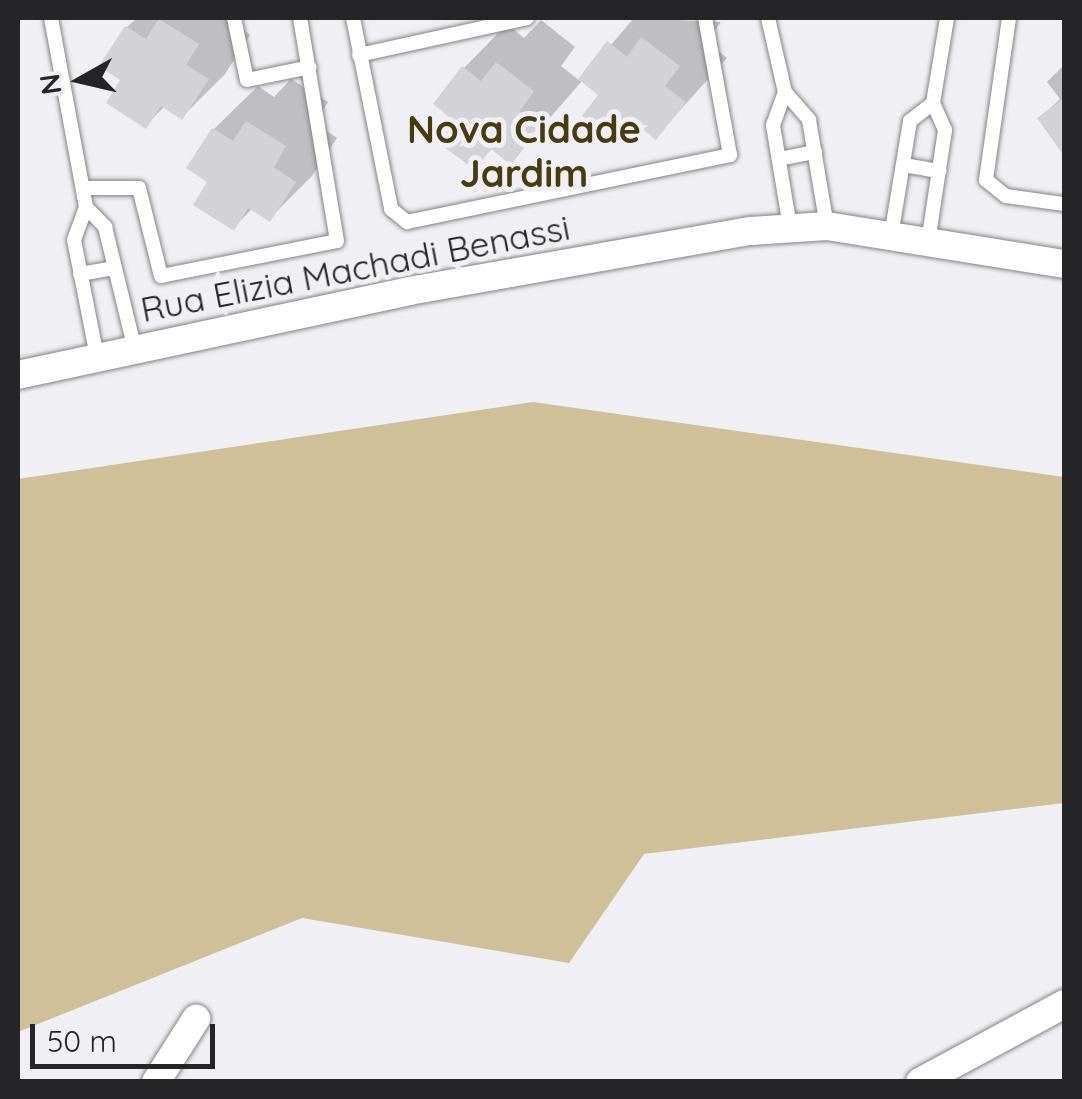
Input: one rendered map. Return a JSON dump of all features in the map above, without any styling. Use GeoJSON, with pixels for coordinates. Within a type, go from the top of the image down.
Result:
{"type":"FeatureCollection","features":[{"type":"Feature","properties":{"kind":"street","name":"Rua Elizia Machadi Benassi"},"geometry":{"type":"LineString","coordinates":[[18,375],[409,290],[790,227],[827,226],[1064,264]]}},
{"type":"Feature","properties":{"kind":"street"},"geometry":{"type":"LineString","coordinates":[[920,1082],[1058,1012]]}},
{"type":"Feature","properties":{"kind":"street"},"geometry":{"type":"LineString","coordinates":[[156,1082],[196,1019]]}},
{"type":"Feature","properties":{"kind":"lane"},"geometry":{"type":"LineString","coordinates":[[51,18],[84,188],[86,208],[74,232],[98,357]]}},
{"type":"Feature","properties":{"kind":"lane"},"geometry":{"type":"LineString","coordinates":[[234,18],[247,80],[310,67]]}},
{"type":"Feature","properties":{"kind":"lane"},"geometry":{"type":"LineString","coordinates":[[84,188],[138,188],[162,276],[334,244],[340,230],[300,18]]}},
{"type":"Feature","properties":{"kind":"lane"},"geometry":{"type":"LineString","coordinates":[[353,18],[391,208],[406,222],[730,155],[705,18]]}},
{"type":"Feature","properties":{"kind":"lane"},"geometry":{"type":"LineString","coordinates":[[359,55],[527,18]]}},
{"type":"Feature","properties":{"kind":"lane"},"geometry":{"type":"LineString","coordinates":[[768,18],[786,92],[806,114],[827,226]]}},
{"type":"Feature","properties":{"kind":"lane"},"geometry":{"type":"LineString","coordinates":[[928,242],[945,119],[933,103],[947,18]]}},
{"type":"Feature","properties":{"kind":"lane"},"geometry":{"type":"LineString","coordinates":[[1009,18],[986,180],[998,193],[1064,204]]}},
{"type":"Feature","properties":{"kind":"lane"},"geometry":{"type":"LineString","coordinates":[[786,92],[773,126],[790,227]]}},
{"type":"Feature","properties":{"kind":"lane"},"geometry":{"type":"LineString","coordinates":[[891,236],[912,116],[933,103]]}},
{"type":"Feature","properties":{"kind":"lane"},"geometry":{"type":"LineString","coordinates":[[779,158],[815,152]]}},
{"type":"Feature","properties":{"kind":"lane"},"geometry":{"type":"LineString","coordinates":[[904,165],[939,171]]}},
{"type":"Feature","properties":{"kind":"lane"},"geometry":{"type":"LineString","coordinates":[[86,208],[105,227],[135,350]]}},
{"type":"Feature","properties":{"kind":"lane"},"geometry":{"type":"LineString","coordinates":[[80,274],[113,268]]}},
{"type":"Feature","properties":{"kind":"shaded area"},"geometry":{"type":"Polygon","coordinates":[[[533,402],[1064,477],[1064,803],[644,854],[569,963],[302,918],[18,1032],[18,479],[533,402]]]}},
{"type":"Feature","properties":{"kind":"building"},"geometry":{"type":"Polygon","coordinates":[[[159,19],[199,44],[186,65],[209,79],[182,120],[161,106],[146,129],[106,103],[120,80],[99,66],[125,26],[146,39],[159,19]]]}},
{"type":"Feature","properties":{"kind":"building"},"geometry":{"type":"Polygon","coordinates":[[[641,37],[680,66],[665,86],[686,102],[656,140],[636,124],[620,145],[582,116],[598,95],[578,79],[607,41],[627,57],[641,37]]]}},
{"type":"Feature","properties":{"kind":"building"},"geometry":{"type":"Polygon","coordinates":[[[496,62],[534,91],[520,111],[540,127],[511,165],[491,149],[475,170],[436,141],[453,120],[433,104],[462,66],[481,81],[496,62]]]}},
{"type":"Feature","properties":{"kind":"building"},"geometry":{"type":"Polygon","coordinates":[[[1064,98],[1064,156],[1037,118],[1064,98]]]}},
{"type":"Feature","properties":{"kind":"building"},"geometry":{"type":"Polygon","coordinates":[[[246,121],[286,146],[274,167],[296,182],[270,222],[248,208],[234,231],[193,205],[207,182],[186,168],[212,128],[233,141],[246,121]]]}},
{"type":"Feature","properties":{"kind":"district","name":"Nova Cidade Jardim"},"geometry":{"type":"Point","coordinates":[524,152]}}]}
